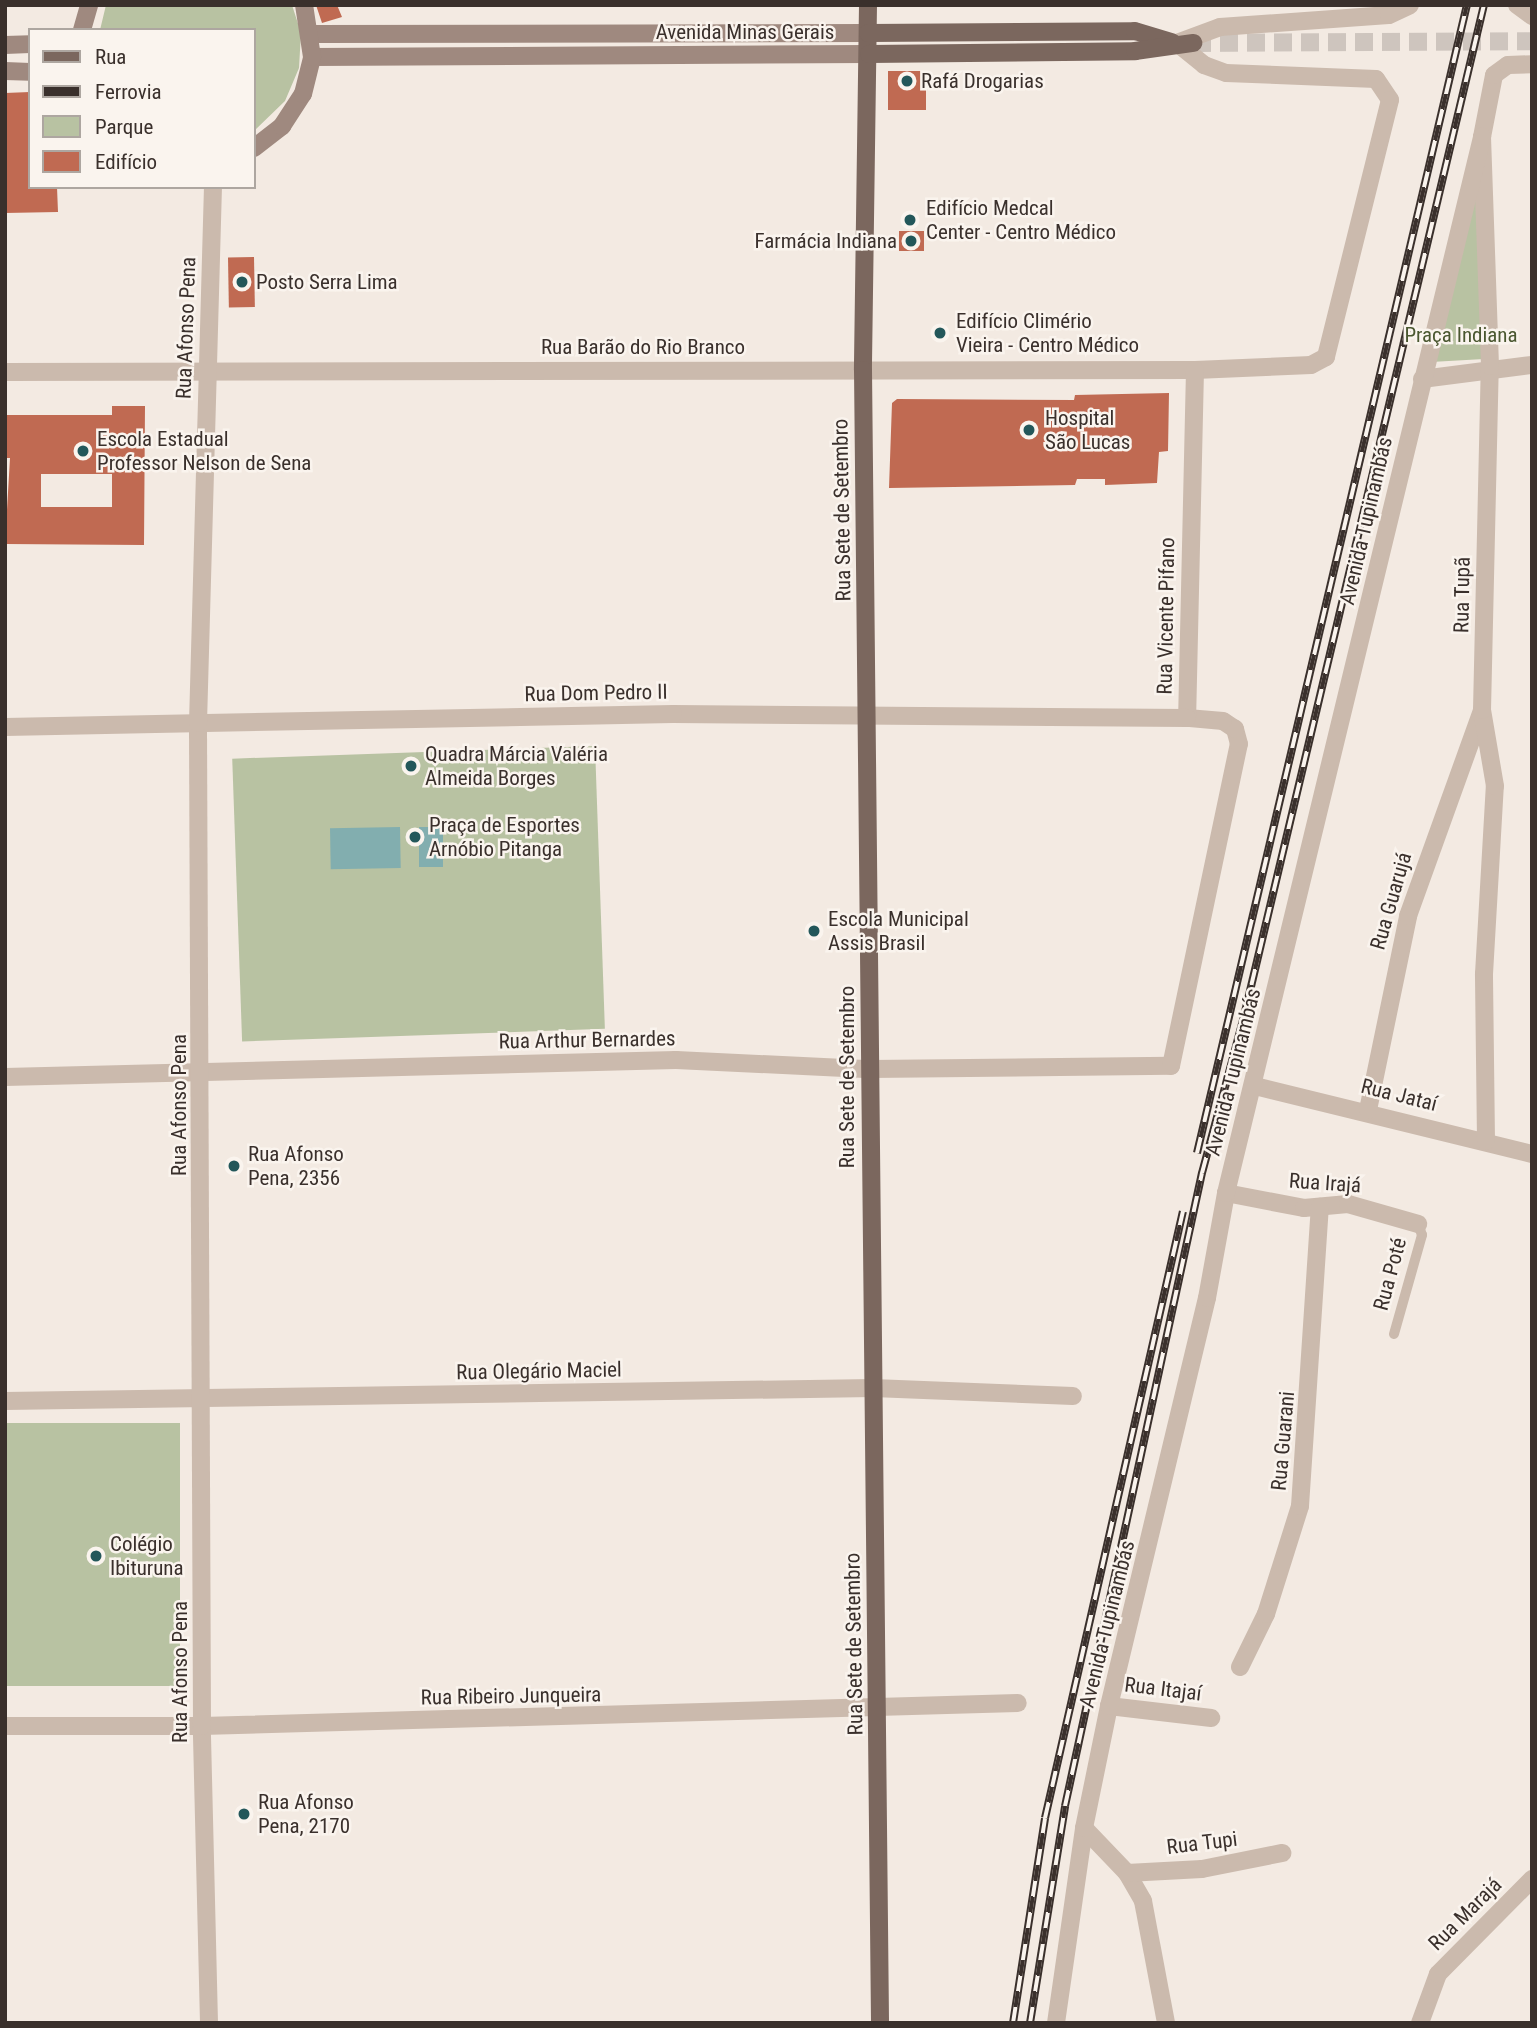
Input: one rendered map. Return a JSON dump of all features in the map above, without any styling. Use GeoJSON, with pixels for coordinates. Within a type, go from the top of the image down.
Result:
{"type":"FeatureCollection","features":[{"type":"Feature","properties":{"kind":"main road"},"geometry":{"type":"LineString","coordinates":[[83,28],[89,5]]}},
{"type":"Feature","properties":{"kind":"main road"},"geometry":{"type":"LineString","coordinates":[[256,146],[282,126],[303,94],[312,57],[312,34],[304,5]]}},
{"type":"Feature","properties":{"kind":"main road","name":"Rua Sete de Setembro"},"geometry":{"type":"LineString","coordinates":[[868,5],[863,370],[880,2023]]}},
{"type":"Feature","properties":{"kind":"main road","name":"Avenida Minas Gerais"},"geometry":{"type":"LineString","coordinates":[[312,34],[1135,31],[1185,43]]}},
{"type":"Feature","properties":{"kind":"main road","name":"Avenida Minas Gerais"},"geometry":{"type":"LineString","coordinates":[[312,57],[1135,51],[1185,43]]}},
{"type":"Feature","properties":{"kind":"main road"},"geometry":{"type":"LineString","coordinates":[[5,44],[28,44]]}},
{"type":"Feature","properties":{"kind":"main road"},"geometry":{"type":"LineString","coordinates":[[5,71],[28,72]]}},
{"type":"Feature","properties":{"kind":"street","name":"Avenida Minas Gerais"},"geometry":{"type":"LineString","coordinates":[[1370,78],[1226,73],[1204,65],[1185,43],[1227,26],[1389,15],[1410,5]]}},
{"type":"Feature","properties":{"kind":"street","name":"Rua Tupã"},"geometry":{"type":"LineString","coordinates":[[1486,1141],[1484,974],[1495,786],[1482,710],[1490,366],[1482,137],[1490,81],[1502,67],[1523,64]]}},
{"type":"Feature","properties":{"kind":"street","name":"Rua Barão do Rio Branco"},"geometry":{"type":"LineString","coordinates":[[5,372],[1195,370],[1280,363],[1319,363],[1335,340],[1390,113],[1385,86],[1370,78]]}},
{"type":"Feature","properties":{"kind":"street","name":"Avenida Tupinambás"},"geometry":{"type":"LineString","coordinates":[[1056,2023],[1084,1828],[1109,1706],[1207,1298],[1226,1193],[1255,1086],[1482,137]]}},
{"type":"Feature","properties":{"kind":"street","name":"Rua Afonso Pena"},"geometry":{"type":"LineString","coordinates":[[209,2023],[202,1726],[202,1072],[198,723],[213,189]]}},
{"type":"Feature","properties":{"kind":"street"},"geometry":{"type":"LineString","coordinates":[[1422,379],[1490,366],[1532,365]]}},
{"type":"Feature","properties":{"kind":"street","name":"Rua Vicente Pifano"},"geometry":{"type":"LineString","coordinates":[[1171,1066],[1240,744],[1235,729],[1223,721],[1187,718],[1195,370]]}},
{"type":"Feature","properties":{"kind":"street","name":"Rua Guarujá"},"geometry":{"type":"LineString","coordinates":[[1368,1110],[1408,916],[1482,710]]}},
{"type":"Feature","properties":{"kind":"street","name":"Rua Dom Pedro II"},"geometry":{"type":"LineString","coordinates":[[5,727],[868,715],[1187,718]]}},
{"type":"Feature","properties":{"kind":"street","name":"Rua Arthur Bernardes"},"geometry":{"type":"LineString","coordinates":[[5,1077],[676,1060],[870,1069],[1171,1066]]}},
{"type":"Feature","properties":{"kind":"street","name":"Rua Jataí"},"geometry":{"type":"LineString","coordinates":[[1255,1086],[1368,1110],[1532,1154]]}},
{"type":"Feature","properties":{"kind":"street","name":"Rua Irajá"},"geometry":{"type":"LineString","coordinates":[[1226,1193],[1320,1207],[1348,1204],[1418,1224]]}},
{"type":"Feature","properties":{"kind":"street","name":"Rua Guarani"},"geometry":{"type":"LineString","coordinates":[[1240,1667],[1266,1614],[1300,1506],[1321,1262],[1320,1207]]}},
{"type":"Feature","properties":{"kind":"street","name":"Rua Olegário Maciel"},"geometry":{"type":"LineString","coordinates":[[5,1401],[873,1388],[1073,1396]]}},
{"type":"Feature","properties":{"kind":"street","name":"Rua Ribeiro Junqueira"},"geometry":{"type":"LineString","coordinates":[[5,1726],[202,1726],[878,1711],[1017,1703]]}},
{"type":"Feature","properties":{"kind":"street","name":"Rua Itajaí"},"geometry":{"type":"LineString","coordinates":[[1109,1706],[1211,1718]]}},
{"type":"Feature","properties":{"kind":"street"},"geometry":{"type":"LineString","coordinates":[[1084,1828],[1127,1873],[1152,1927],[1166,2023]]}},
{"type":"Feature","properties":{"kind":"street","name":"Rua Tupi"},"geometry":{"type":"LineString","coordinates":[[1127,1873],[1202,1869],[1282,1853]]}},
{"type":"Feature","properties":{"kind":"street","name":"Rua Marajá"},"geometry":{"type":"LineString","coordinates":[[1420,2023],[1438,1974],[1532,1879]]}},
{"type":"Feature","properties":{"kind":"lane","name":"Rua Poté"},"geometry":{"type":"LineString","coordinates":[[1394,1334],[1422,1235],[1418,1224]]}},
{"type":"Feature","properties":{"kind":"green space"},"geometry":{"type":"Polygon","coordinates":[[[106,5],[292,5],[301,33],[299,68],[285,101],[256,129],[256,28],[100,28],[106,5]]]}},
{"type":"Feature","properties":{"kind":"green space","name":"Praça Indiana"},"geometry":{"type":"Polygon","coordinates":[[[1479,168],[1484,359],[1431,362],[1479,168]]]}},
{"type":"Feature","properties":{"kind":"green space","name":"Praça de Esportes Arnóbio Pitanga"},"geometry":{"type":"Polygon","coordinates":[[[595,746],[605,1029],[242,1041],[232,759],[595,746]]]}},
{"type":"Feature","properties":{"kind":"green space","name":"Colégio Ibituruna"},"geometry":{"type":"Polygon","coordinates":[[[5,1423],[180,1423],[180,1686],[5,1686],[5,1423]]]}},
{"type":"Feature","properties":{"kind":"water"},"geometry":{"type":"Polygon","coordinates":[[[400,827],[401,868],[331,869],[330,828],[400,827]]]}},
{"type":"Feature","properties":{"kind":"water"},"geometry":{"type":"Polygon","coordinates":[[[419,827],[443,827],[443,867],[419,867],[419,827]]]}},
{"type":"Feature","properties":{"kind":"building"},"geometry":{"type":"Polygon","coordinates":[[[316,5],[337,5],[342,17],[322,23],[316,5]]]}},
{"type":"Feature","properties":{"kind":"building","name":"Rafá Drogarias"},"geometry":{"type":"Polygon","coordinates":[[[888,71],[926,71],[926,110],[888,110],[888,71]]]}},
{"type":"Feature","properties":{"kind":"building"},"geometry":{"type":"Polygon","coordinates":[[[28,92],[28,189],[57,189],[58,212],[5,213],[5,93],[28,92]]]}},
{"type":"Feature","properties":{"kind":"building","name":"Farmácia Indiana"},"geometry":{"type":"Polygon","coordinates":[[[899,231],[924,231],[924,251],[899,251],[899,231]]]}},
{"type":"Feature","properties":{"kind":"building","name":"Posto Serra Lima"},"geometry":{"type":"Polygon","coordinates":[[[228,257],[254,257],[255,307],[229,307],[228,257]]]}},
{"type":"Feature","properties":{"kind":"building","name":"Hospital São Lucas"},"geometry":{"type":"Polygon","coordinates":[[[1169,393],[1168,451],[1159,452],[1157,483],[1105,485],[1105,479],[1077,479],[1075,485],[889,488],[892,403],[897,399],[1074,400],[1075,395],[1169,393]]]}},
{"type":"Feature","properties":{"kind":"building","name":"Escola Estadual Professor Nelson de Sena"},"geometry":{"type":"Polygon","coordinates":[[[112,406],[145,406],[144,545],[5,544],[10,458],[5,458],[5,415],[112,415],[112,406]],[[41,474],[41,507],[112,507],[112,474],[41,474]]]}},
{"type":"Feature","properties":{"kind":"tunnel"},"geometry":{"type":"LineString","coordinates":[[1193,43],[1532,41]]}},
{"type":"Feature","properties":{"kind":"railway"},"geometry":{"type":"LineString","coordinates":[[1197,1153],[1467,5]]}},
{"type":"Feature","properties":{"kind":"railway"},"geometry":{"type":"LineString","coordinates":[[1030,2023],[1065,1806],[1202,1173],[1244,1016],[1484,5]]}},
{"type":"Feature","properties":{"kind":"railway"},"geometry":{"type":"LineString","coordinates":[[1013,2023],[1045,1818],[1183,1211]]}},
{"type":"Feature","properties":{"kind":"place","name":"Rafá Drogarias"},"geometry":{"type":"Point","coordinates":[907,81]}},
{"type":"Feature","properties":{"kind":"place","name":"Edifício Medcal Center - Centro Médico"},"geometry":{"type":"Point","coordinates":[910,220]}},
{"type":"Feature","properties":{"kind":"place","name":"Farmácia Indiana"},"geometry":{"type":"Point","coordinates":[911,241]}},
{"type":"Feature","properties":{"kind":"place","name":"Posto Serra Lima"},"geometry":{"type":"Point","coordinates":[242,282]}},
{"type":"Feature","properties":{"kind":"place","name":"Edifício Climério Vieira - Centro Médico"},"geometry":{"type":"Point","coordinates":[940,333]}},
{"type":"Feature","properties":{"kind":"place","name":"Hospital São Lucas"},"geometry":{"type":"Point","coordinates":[1029,430]}},
{"type":"Feature","properties":{"kind":"place","name":"Escola Estadual Professor Nelson de Sena"},"geometry":{"type":"Point","coordinates":[83,451]}},
{"type":"Feature","properties":{"kind":"place","name":"Quadra Márcia Valéria Almeida Borges"},"geometry":{"type":"Point","coordinates":[411,766]}},
{"type":"Feature","properties":{"kind":"place","name":"Praça de Esportes Arnóbio Pitanga"},"geometry":{"type":"Point","coordinates":[415,837]}},
{"type":"Feature","properties":{"kind":"place","name":"Escola Municipal Assis Brasil"},"geometry":{"type":"Point","coordinates":[814,931]}},
{"type":"Feature","properties":{"kind":"place","name":"Rua Afonso Pena, 2356"},"geometry":{"type":"Point","coordinates":[234,1166]}},
{"type":"Feature","properties":{"kind":"place","name":"Colégio Ibituruna"},"geometry":{"type":"Point","coordinates":[96,1556]}},
{"type":"Feature","properties":{"kind":"place","name":"Rua Afonso Pena, 2170"},"geometry":{"type":"Point","coordinates":[244,1814]}}]}
